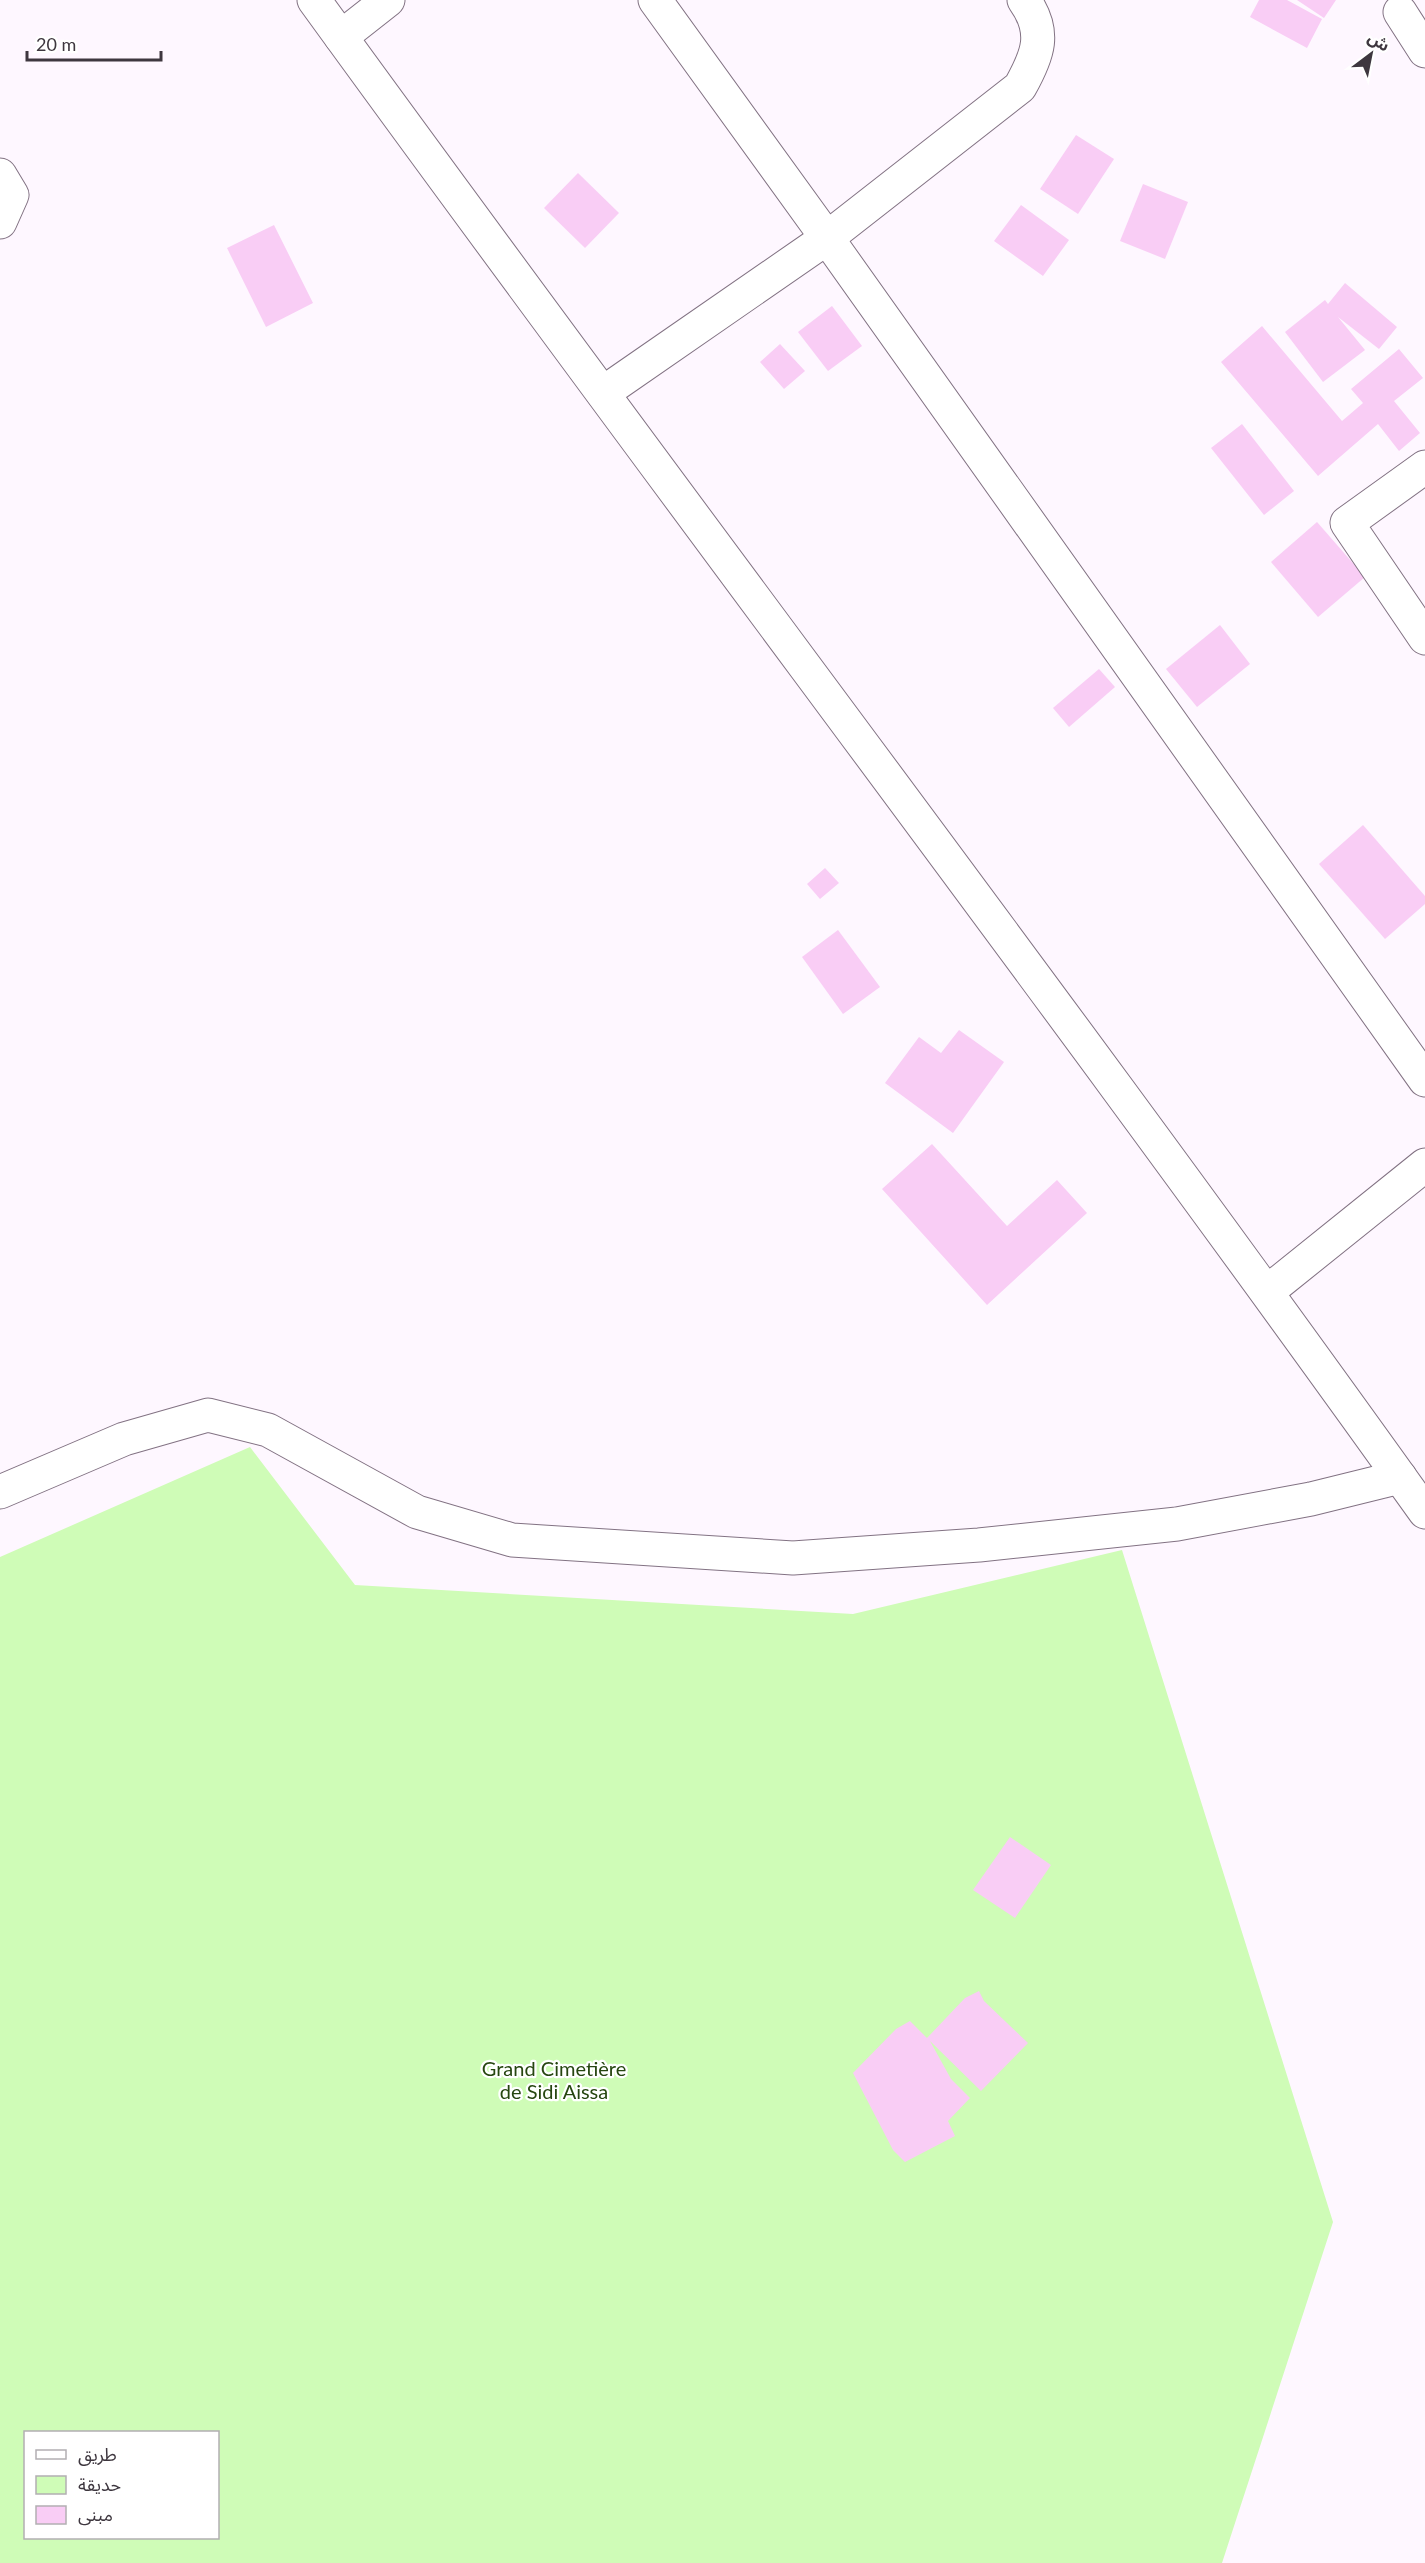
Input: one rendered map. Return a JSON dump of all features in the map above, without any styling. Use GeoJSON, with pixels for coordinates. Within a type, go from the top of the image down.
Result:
{"type":"FeatureCollection","features":[{"type":"Feature","properties":{"kind":"street"},"geometry":{"type":"LineString","coordinates":[[314,0],[1267,1292],[1425,1512]]}},
{"type":"Feature","properties":{"kind":"street"},"geometry":{"type":"LineString","coordinates":[[341,37],[388,0]]}},
{"type":"Feature","properties":{"kind":"street"},"geometry":{"type":"LineString","coordinates":[[655,0],[827,238],[1425,1080]]}},
{"type":"Feature","properties":{"kind":"street"},"geometry":{"type":"LineString","coordinates":[[603,393],[827,238],[1020,87],[1033,64],[1040,33],[1031,3]]}},
{"type":"Feature","properties":{"kind":"street"},"geometry":{"type":"LineString","coordinates":[[1400,12],[1425,51]]}},
{"type":"Feature","properties":{"kind":"street"},"geometry":{"type":"LineString","coordinates":[[0,175],[12,195],[0,222]]}},
{"type":"Feature","properties":{"kind":"street"},"geometry":{"type":"LineString","coordinates":[[1425,467],[1347,523],[1425,638]]}},
{"type":"Feature","properties":{"kind":"street"},"geometry":{"type":"LineString","coordinates":[[1267,1292],[1425,1165]]}},
{"type":"Feature","properties":{"kind":"street"},"geometry":{"type":"LineString","coordinates":[[0,1492],[124,1439],[208,1415],[268,1430],[417,1512],[512,1540],[793,1558],[979,1545],[1177,1524],[1311,1499],[1400,1477]]}},
{"type":"Feature","properties":{"kind":"green space","name":"Grand Cimetière de Sidi Aissa"},"geometry":{"type":"Polygon","coordinates":[[[250,1447],[355,1585],[853,1614],[1122,1550],[1333,2222],[1222,2563],[0,2563],[0,1557],[250,1447]]]}},
{"type":"Feature","properties":{"kind":"building"},"geometry":{"type":"Polygon","coordinates":[[[1259,0],[1287,0],[1322,19],[1307,48],[1250,17],[1259,0]]]}},
{"type":"Feature","properties":{"kind":"building"},"geometry":{"type":"Polygon","coordinates":[[[1297,0],[1336,0],[1324,18],[1297,0]]]}},
{"type":"Feature","properties":{"kind":"building"},"geometry":{"type":"Polygon","coordinates":[[[1076,135],[1114,159],[1078,214],[1040,189],[1076,135]]]}},
{"type":"Feature","properties":{"kind":"building"},"geometry":{"type":"Polygon","coordinates":[[[578,173],[619,213],[585,248],[544,208],[578,173]]]}},
{"type":"Feature","properties":{"kind":"building"},"geometry":{"type":"Polygon","coordinates":[[[1143,184],[1188,202],[1165,259],[1120,241],[1143,184]]]}},
{"type":"Feature","properties":{"kind":"building"},"geometry":{"type":"Polygon","coordinates":[[[1021,205],[1069,240],[1043,276],[994,241],[1021,205]]]}},
{"type":"Feature","properties":{"kind":"building"},"geometry":{"type":"Polygon","coordinates":[[[274,225],[313,303],[266,327],[227,248],[274,225]]]}},
{"type":"Feature","properties":{"kind":"building"},"geometry":{"type":"Polygon","coordinates":[[[1345,283],[1397,327],[1379,349],[1338,317],[1365,350],[1323,382],[1285,332],[1325,300],[1328,304],[1345,283]]]}},
{"type":"Feature","properties":{"kind":"building"},"geometry":{"type":"Polygon","coordinates":[[[832,306],[862,346],[828,371],[798,332],[832,306]]]}},
{"type":"Feature","properties":{"kind":"building"},"geometry":{"type":"Polygon","coordinates":[[[1262,326],[1342,421],[1363,403],[1351,389],[1399,349],[1423,378],[1394,401],[1420,433],[1399,451],[1378,424],[1318,476],[1221,362],[1262,326]]]}},
{"type":"Feature","properties":{"kind":"building"},"geometry":{"type":"Polygon","coordinates":[[[780,344],[805,371],[784,389],[760,362],[780,344]]]}},
{"type":"Feature","properties":{"kind":"building"},"geometry":{"type":"Polygon","coordinates":[[[1242,424],[1294,491],[1264,515],[1211,448],[1242,424]]]}},
{"type":"Feature","properties":{"kind":"building"},"geometry":{"type":"Polygon","coordinates":[[[1317,522],[1365,577],[1318,617],[1271,562],[1317,522]]]}},
{"type":"Feature","properties":{"kind":"building"},"geometry":{"type":"Polygon","coordinates":[[[1220,625],[1250,664],[1197,707],[1166,669],[1220,625]]]}},
{"type":"Feature","properties":{"kind":"building"},"geometry":{"type":"Polygon","coordinates":[[[1099,669],[1115,687],[1069,727],[1053,708],[1099,669]]]}},
{"type":"Feature","properties":{"kind":"building"},"geometry":{"type":"Polygon","coordinates":[[[1363,825],[1425,896],[1425,904],[1385,939],[1319,864],[1363,825]]]}},
{"type":"Feature","properties":{"kind":"building"},"geometry":{"type":"Polygon","coordinates":[[[825,868],[839,883],[820,899],[807,884],[825,868]]]}},
{"type":"Feature","properties":{"kind":"building"},"geometry":{"type":"Polygon","coordinates":[[[838,930],[880,987],[843,1014],[802,957],[838,930]]]}},
{"type":"Feature","properties":{"kind":"building"},"geometry":{"type":"Polygon","coordinates":[[[959,1030],[1004,1062],[953,1133],[885,1083],[919,1037],[941,1053],[959,1030]]]}},
{"type":"Feature","properties":{"kind":"building"},"geometry":{"type":"Polygon","coordinates":[[[932,1144],[1007,1226],[1057,1180],[1087,1213],[987,1305],[882,1189],[932,1144]]]}},
{"type":"Feature","properties":{"kind":"building"},"geometry":{"type":"Polygon","coordinates":[[[1010,1837],[1051,1865],[1015,1918],[973,1890],[1010,1837]]]}},
{"type":"Feature","properties":{"kind":"building"},"geometry":{"type":"Polygon","coordinates":[[[979,1991],[984,2001],[1028,2043],[981,2091],[930,2041],[951,2079],[970,2098],[948,2121],[955,2136],[905,2162],[893,2150],[853,2073],[896,2029],[910,2021],[927,2038],[965,1998],[979,1991]]]}}]}
